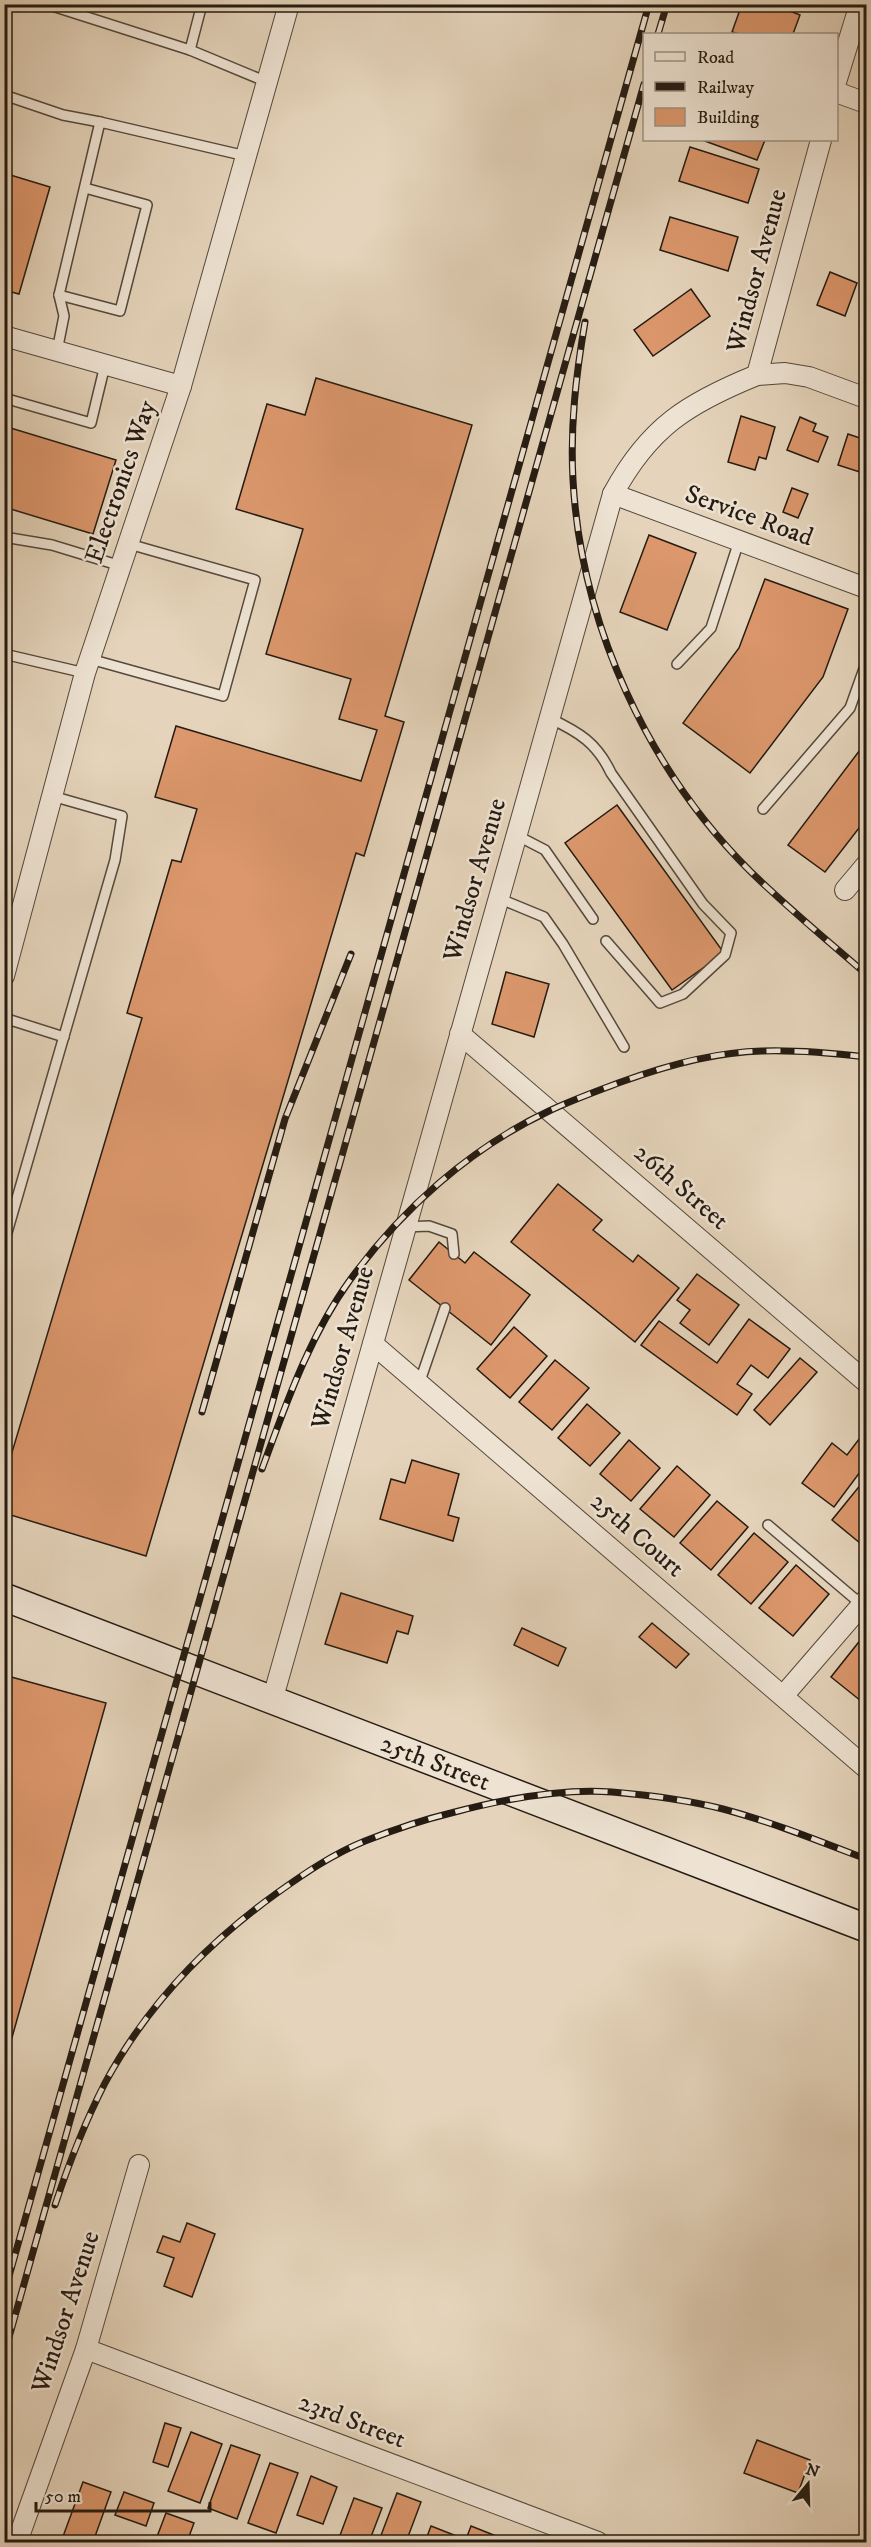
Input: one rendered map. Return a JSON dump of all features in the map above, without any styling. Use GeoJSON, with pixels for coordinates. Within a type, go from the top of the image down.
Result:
{"type":"FeatureCollection","features":[{"type":"Feature","properties":{"kind":"main road","name":"25th Street"},"geometry":{"type":"LineString","coordinates":[[4,1597],[867,1928]]}},
{"type":"Feature","properties":{"kind":"street","name":"Electronics Way"},"geometry":{"type":"LineString","coordinates":[[4,976],[12,914],[52,796],[87,666],[182,386],[289,4]]}},
{"type":"Feature","properties":{"kind":"street"},"geometry":{"type":"LineString","coordinates":[[838,79],[860,4]]}},
{"type":"Feature","properties":{"kind":"street"},"geometry":{"type":"LineString","coordinates":[[838,92],[867,103]]}},
{"type":"Feature","properties":{"kind":"street","name":"Windsor Avenue"},"geometry":{"type":"LineString","coordinates":[[272,1701],[613,494],[639,451],[666,424],[715,392],[757,375],[821,141]]}},
{"type":"Feature","properties":{"kind":"street"},"geometry":{"type":"LineString","coordinates":[[4,336],[182,386]]}},
{"type":"Feature","properties":{"kind":"street"},"geometry":{"type":"LineString","coordinates":[[757,375],[785,373],[809,377],[867,398]]}},
{"type":"Feature","properties":{"kind":"street","name":"Service Road"},"geometry":{"type":"LineString","coordinates":[[613,494],[867,588]]}},
{"type":"Feature","properties":{"kind":"street"},"geometry":{"type":"LineString","coordinates":[[845,890],[867,865]]}},
{"type":"Feature","properties":{"kind":"street","name":"26th Street"},"geometry":{"type":"LineString","coordinates":[[460,1034],[867,1382]]}},
{"type":"Feature","properties":{"kind":"street","name":"25th Court"},"geometry":{"type":"LineString","coordinates":[[373,1344],[867,1768]]}},
{"type":"Feature","properties":{"kind":"street"},"geometry":{"type":"LineString","coordinates":[[783,1696],[864,1603]]}},
{"type":"Feature","properties":{"kind":"street","name":"Windsor Avenue"},"geometry":{"type":"LineString","coordinates":[[17,2542],[86,2349],[139,2165]]}},
{"type":"Feature","properties":{"kind":"street","name":"23rd Street"},"geometry":{"type":"LineString","coordinates":[[86,2349],[598,2542]]}},
{"type":"Feature","properties":{"kind":"lane"},"geometry":{"type":"LineString","coordinates":[[46,4],[190,50],[267,82]]}},
{"type":"Feature","properties":{"kind":"lane"},"geometry":{"type":"LineString","coordinates":[[190,50],[202,4]]}},
{"type":"Feature","properties":{"kind":"lane"},"geometry":{"type":"LineString","coordinates":[[4,95],[63,115],[246,156]]}},
{"type":"Feature","properties":{"kind":"lane"},"geometry":{"type":"LineString","coordinates":[[57,351],[64,316],[59,295],[100,122]]}},
{"type":"Feature","properties":{"kind":"lane"},"geometry":{"type":"LineString","coordinates":[[59,295],[120,311],[147,205],[84,188]]}},
{"type":"Feature","properties":{"kind":"lane"},"geometry":{"type":"LineString","coordinates":[[4,398],[91,423],[105,365]]}},
{"type":"Feature","properties":{"kind":"lane"},"geometry":{"type":"LineString","coordinates":[[4,537],[52,545],[121,566]]}},
{"type":"Feature","properties":{"kind":"lane"},"geometry":{"type":"LineString","coordinates":[[677,664],[711,628],[739,541]]}},
{"type":"Feature","properties":{"kind":"lane"},"geometry":{"type":"LineString","coordinates":[[4,654],[87,666],[223,696],[255,580],[129,544]]}},
{"type":"Feature","properties":{"kind":"lane"},"geometry":{"type":"LineString","coordinates":[[762,809],[850,708],[867,663]]}},
{"type":"Feature","properties":{"kind":"lane"},"geometry":{"type":"LineString","coordinates":[[549,718],[576,730],[602,753],[611,773],[703,904],[731,933],[725,955],[683,994],[660,1004],[606,941]]}},
{"type":"Feature","properties":{"kind":"lane"},"geometry":{"type":"LineString","coordinates":[[4,1243],[115,860],[122,816],[52,796]]}},
{"type":"Feature","properties":{"kind":"lane"},"geometry":{"type":"LineString","coordinates":[[516,835],[545,850],[593,919]]}},
{"type":"Feature","properties":{"kind":"lane"},"geometry":{"type":"LineString","coordinates":[[498,898],[544,917],[563,944],[624,1047]]}},
{"type":"Feature","properties":{"kind":"lane"},"geometry":{"type":"LineString","coordinates":[[4,1018],[64,1038]]}},
{"type":"Feature","properties":{"kind":"lane"},"geometry":{"type":"LineString","coordinates":[[405,1227],[429,1226],[452,1234],[454,1254]]}},
{"type":"Feature","properties":{"kind":"lane"},"geometry":{"type":"LineString","coordinates":[[419,1384],[445,1308]]}},
{"type":"Feature","properties":{"kind":"lane"},"geometry":{"type":"LineString","coordinates":[[768,1525],[864,1603]]}},
{"type":"Feature","properties":{"kind":"building"},"geometry":{"type":"Polygon","coordinates":[[[742,4],[772,4],[800,15],[793,33],[732,32],[742,4]]]}},
{"type":"Feature","properties":{"kind":"building"},"geometry":{"type":"Polygon","coordinates":[[[705,141],[765,141],[757,160],[705,141]]]}},
{"type":"Feature","properties":{"kind":"building"},"geometry":{"type":"Polygon","coordinates":[[[690,147],[759,169],[748,203],[679,181],[690,147]]]}},
{"type":"Feature","properties":{"kind":"building"},"geometry":{"type":"Polygon","coordinates":[[[7,174],[50,187],[19,294],[4,290],[4,182],[7,174]]]}},
{"type":"Feature","properties":{"kind":"building"},"geometry":{"type":"Polygon","coordinates":[[[670,217],[738,237],[728,271],[660,250],[670,217]]]}},
{"type":"Feature","properties":{"kind":"building"},"geometry":{"type":"Polygon","coordinates":[[[830,272],[857,283],[845,316],[817,305],[830,272]]]}},
{"type":"Feature","properties":{"kind":"building"},"geometry":{"type":"Polygon","coordinates":[[[691,289],[710,316],[653,356],[634,330],[691,289]]]}},
{"type":"Feature","properties":{"kind":"building"},"geometry":{"type":"Polygon","coordinates":[[[316,378],[472,425],[385,716],[404,722],[364,856],[356,853],[146,1556],[4,1513],[4,1479],[142,1018],[127,1013],[172,860],[181,862],[197,809],[155,797],[176,726],[361,781],[377,730],[339,719],[351,679],[266,654],[303,529],[236,509],[267,404],[305,415],[316,378]]]}},
{"type":"Feature","properties":{"kind":"building"},"geometry":{"type":"Polygon","coordinates":[[[741,416],[775,427],[766,459],[759,457],[755,470],[728,462],[741,416]]]}},
{"type":"Feature","properties":{"kind":"building"},"geometry":{"type":"Polygon","coordinates":[[[800,417],[816,424],[813,431],[828,437],[818,462],[787,450],[800,417]]]}},
{"type":"Feature","properties":{"kind":"building"},"geometry":{"type":"Polygon","coordinates":[[[4,426],[116,460],[93,534],[4,507],[4,426]]]}},
{"type":"Feature","properties":{"kind":"building"},"geometry":{"type":"Polygon","coordinates":[[[848,434],[866,440],[866,474],[838,465],[848,434]]]}},
{"type":"Feature","properties":{"kind":"building"},"geometry":{"type":"Polygon","coordinates":[[[792,488],[808,494],[798,518],[783,512],[792,488]]]}},
{"type":"Feature","properties":{"kind":"building"},"geometry":{"type":"Polygon","coordinates":[[[649,535],[696,553],[667,630],[620,612],[649,535]]]}},
{"type":"Feature","properties":{"kind":"building"},"geometry":{"type":"Polygon","coordinates":[[[765,579],[848,609],[823,677],[750,773],[683,723],[739,648],[765,579]]]}},
{"type":"Feature","properties":{"kind":"building"},"geometry":{"type":"Polygon","coordinates":[[[866,742],[866,819],[825,872],[788,845],[866,742]]]}},
{"type":"Feature","properties":{"kind":"building"},"geometry":{"type":"Polygon","coordinates":[[[617,805],[724,953],[672,990],[565,843],[617,805]]]}},
{"type":"Feature","properties":{"kind":"building"},"geometry":{"type":"Polygon","coordinates":[[[506,972],[549,984],[534,1037],[492,1024],[506,972]]]}},
{"type":"Feature","properties":{"kind":"building"},"geometry":{"type":"Polygon","coordinates":[[[558,1184],[602,1220],[593,1230],[633,1262],[638,1255],[679,1288],[635,1342],[511,1242],[558,1184]]]}},
{"type":"Feature","properties":{"kind":"building"},"geometry":{"type":"Polygon","coordinates":[[[439,1242],[465,1263],[474,1252],[530,1295],[491,1345],[409,1280],[439,1242]]]}},
{"type":"Feature","properties":{"kind":"building"},"geometry":{"type":"Polygon","coordinates":[[[697,1274],[739,1305],[709,1345],[680,1323],[690,1310],[677,1300],[697,1274]]]}},
{"type":"Feature","properties":{"kind":"building"},"geometry":{"type":"Polygon","coordinates":[[[749,1319],[790,1349],[768,1378],[751,1365],[737,1384],[752,1394],[737,1415],[641,1345],[659,1321],[717,1363],[749,1319]]]}},
{"type":"Feature","properties":{"kind":"building"},"geometry":{"type":"Polygon","coordinates":[[[514,1327],[547,1356],[510,1398],[477,1369],[514,1327]]]}},
{"type":"Feature","properties":{"kind":"building"},"geometry":{"type":"Polygon","coordinates":[[[800,1358],[817,1372],[770,1425],[754,1410],[800,1358]]]}},
{"type":"Feature","properties":{"kind":"building"},"geometry":{"type":"Polygon","coordinates":[[[555,1360],[589,1388],[552,1430],[519,1402],[555,1360]]]}},
{"type":"Feature","properties":{"kind":"building"},"geometry":{"type":"Polygon","coordinates":[[[587,1404],[620,1433],[590,1466],[558,1438],[587,1404]]]}},
{"type":"Feature","properties":{"kind":"building"},"geometry":{"type":"Polygon","coordinates":[[[866,1430],[866,1464],[834,1507],[802,1483],[832,1443],[847,1455],[866,1430]]]}},
{"type":"Feature","properties":{"kind":"building"},"geometry":{"type":"Polygon","coordinates":[[[629,1440],[660,1468],[631,1501],[600,1474],[629,1440]]]}},
{"type":"Feature","properties":{"kind":"building"},"geometry":{"type":"Polygon","coordinates":[[[412,1460],[459,1474],[448,1515],[459,1518],[453,1541],[380,1519],[391,1479],[405,1483],[412,1460]]]}},
{"type":"Feature","properties":{"kind":"building"},"geometry":{"type":"Polygon","coordinates":[[[677,1466],[710,1495],[674,1537],[640,1509],[677,1466]]]}},
{"type":"Feature","properties":{"kind":"building"},"geometry":{"type":"Polygon","coordinates":[[[866,1478],[866,1548],[832,1520],[866,1478]]]}},
{"type":"Feature","properties":{"kind":"building"},"geometry":{"type":"Polygon","coordinates":[[[717,1501],[748,1527],[711,1570],[680,1543],[717,1501]]]}},
{"type":"Feature","properties":{"kind":"building"},"geometry":{"type":"Polygon","coordinates":[[[754,1533],[788,1562],[751,1604],[718,1575],[754,1533]]]}},
{"type":"Feature","properties":{"kind":"building"},"geometry":{"type":"Polygon","coordinates":[[[796,1565],[829,1594],[793,1636],[759,1608],[796,1565]]]}},
{"type":"Feature","properties":{"kind":"building"},"geometry":{"type":"Polygon","coordinates":[[[341,1593],[413,1616],[408,1634],[397,1631],[387,1663],[325,1644],[341,1593]]]}},
{"type":"Feature","properties":{"kind":"building"},"geometry":{"type":"Polygon","coordinates":[[[652,1623],[689,1654],[676,1668],[639,1637],[652,1623]]]}},
{"type":"Feature","properties":{"kind":"building"},"geometry":{"type":"Polygon","coordinates":[[[522,1628],[566,1648],[558,1666],[514,1645],[522,1628]]]}},
{"type":"Feature","properties":{"kind":"building"},"geometry":{"type":"Polygon","coordinates":[[[866,1633],[866,1705],[831,1677],[866,1633]]]}},
{"type":"Feature","properties":{"kind":"building"},"geometry":{"type":"Polygon","coordinates":[[[4,1675],[106,1703],[4,2066],[4,1675]]]}},
{"type":"Feature","properties":{"kind":"building"},"geometry":{"type":"Polygon","coordinates":[[[187,2223],[215,2234],[192,2297],[164,2286],[174,2258],[157,2252],[163,2236],[180,2242],[187,2223]]]}},
{"type":"Feature","properties":{"kind":"building"},"geometry":{"type":"Polygon","coordinates":[[[165,2423],[181,2428],[168,2467],[153,2462],[165,2423]]]}},
{"type":"Feature","properties":{"kind":"building"},"geometry":{"type":"Polygon","coordinates":[[[191,2432],[222,2444],[200,2503],[168,2491],[191,2432]]]}},
{"type":"Feature","properties":{"kind":"building"},"geometry":{"type":"Polygon","coordinates":[[[757,2440],[810,2460],[798,2493],[744,2473],[757,2440]]]}},
{"type":"Feature","properties":{"kind":"building"},"geometry":{"type":"Polygon","coordinates":[[[231,2445],[260,2455],[237,2519],[208,2508],[231,2445]]]}},
{"type":"Feature","properties":{"kind":"building"},"geometry":{"type":"Polygon","coordinates":[[[270,2463],[298,2473],[276,2533],[248,2523],[270,2463]]]}},
{"type":"Feature","properties":{"kind":"building"},"geometry":{"type":"Polygon","coordinates":[[[311,2476],[337,2487],[323,2524],[297,2515],[311,2476]]]}},
{"type":"Feature","properties":{"kind":"building"},"geometry":{"type":"Polygon","coordinates":[[[83,2482],[111,2492],[93,2542],[61,2542],[83,2482]]]}},
{"type":"Feature","properties":{"kind":"building"},"geometry":{"type":"Polygon","coordinates":[[[124,2492],[154,2503],[146,2526],[115,2515],[124,2492]]]}},
{"type":"Feature","properties":{"kind":"building"},"geometry":{"type":"Polygon","coordinates":[[[397,2493],[421,2502],[406,2542],[391,2542],[380,2538],[397,2493]]]}},
{"type":"Feature","properties":{"kind":"building"},"geometry":{"type":"Polygon","coordinates":[[[354,2498],[382,2508],[369,2542],[353,2542],[339,2538],[354,2498]]]}},
{"type":"Feature","properties":{"kind":"building"},"geometry":{"type":"Polygon","coordinates":[[[166,2513],[194,2523],[187,2542],[155,2542],[166,2513]]]}},
{"type":"Feature","properties":{"kind":"building"},"geometry":{"type":"Polygon","coordinates":[[[431,2526],[459,2537],[457,2542],[425,2542],[431,2526]]]}},
{"type":"Feature","properties":{"kind":"building"},"geometry":{"type":"Polygon","coordinates":[[[471,2526],[496,2536],[493,2542],[465,2542],[471,2526]]]}},
{"type":"Feature","properties":{"kind":"railway"},"geometry":{"type":"LineString","coordinates":[[4,2294],[649,4]]}},
{"type":"Feature","properties":{"kind":"railway"},"geometry":{"type":"LineString","coordinates":[[658,33],[667,4]]}},
{"type":"Feature","properties":{"kind":"railway"},"geometry":{"type":"LineString","coordinates":[[4,2355],[643,88]]}},
{"type":"Feature","properties":{"kind":"railway"},"geometry":{"type":"LineString","coordinates":[[585,322],[573,420],[573,480],[579,534],[590,588],[606,641],[626,692],[681,788],[714,832],[751,872],[866,974]]}},
{"type":"Feature","properties":{"kind":"railway"},"geometry":{"type":"LineString","coordinates":[[202,1412],[285,1119],[351,954]]}},
{"type":"Feature","properties":{"kind":"railway"},"geometry":{"type":"LineString","coordinates":[[262,1469],[310,1348],[322,1324],[350,1280],[370,1254],[415,1206],[439,1183],[492,1143],[520,1126],[576,1099],[672,1065],[726,1054],[762,1051],[814,1052],[866,1057]]}},
{"type":"Feature","properties":{"kind":"railway"},"geometry":{"type":"LineString","coordinates":[[55,2205],[78,2143],[105,2083],[159,2002],[202,1955],[251,1913],[319,1864],[365,1841],[429,1819],[490,1804],[552,1793],[593,1791],[654,1796],[723,1809],[866,1859]]}}]}
